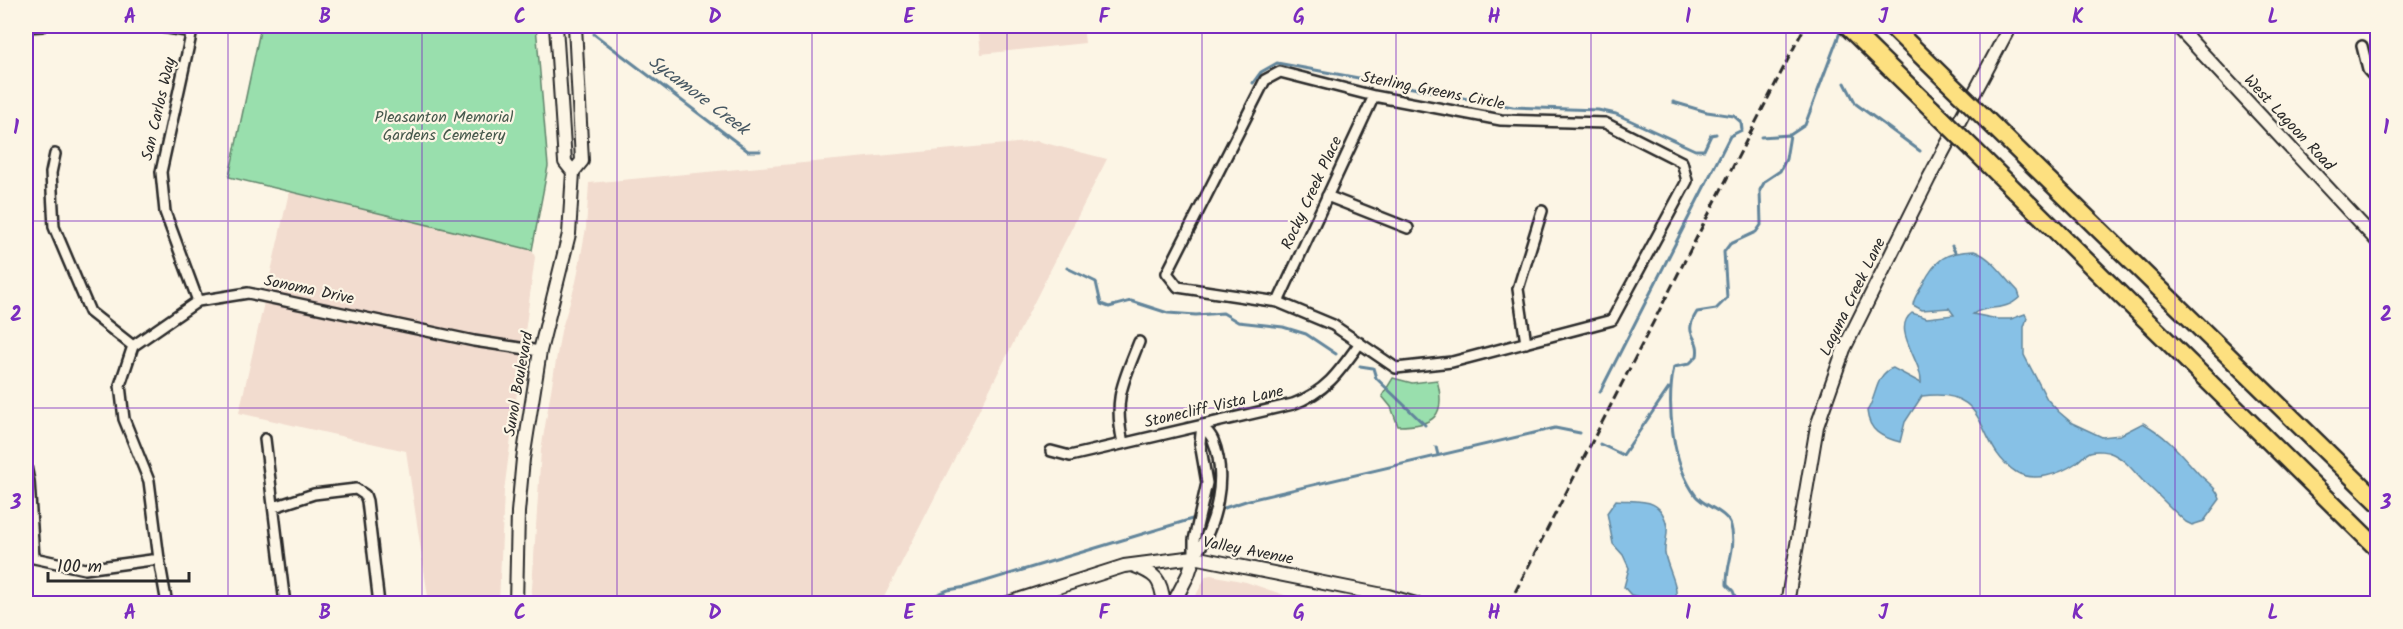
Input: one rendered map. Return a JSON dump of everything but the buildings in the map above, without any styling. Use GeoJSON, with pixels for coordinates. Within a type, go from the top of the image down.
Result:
{"type":"FeatureCollection","features":[{"type":"Feature","properties":{"kind":"highway"},"geometry":{"type":"LineString","coordinates":[[1847,26],[2378,549]]}},
{"type":"Feature","properties":{"kind":"highway"},"geometry":{"type":"LineString","coordinates":[[1893,27],[2378,502]]}},
{"type":"Feature","properties":{"kind":"street"},"geometry":{"type":"LineString","coordinates":[[26,27],[42,26]]}},
{"type":"Feature","properties":{"kind":"street"},"geometry":{"type":"LineString","coordinates":[[156,26],[193,29]]}},
{"type":"Feature","properties":{"kind":"street","name":"Sunol Boulevard"},"geometry":{"type":"LineString","coordinates":[[516,603],[520,484],[540,351],[569,234],[573,172],[582,161],[575,26]]}},
{"type":"Feature","properties":{"kind":"street","name":"Laguna Creek Lane"},"geometry":{"type":"LineString","coordinates":[[1787,603],[1817,426],[1844,350],[1929,178],[2010,26]]}},
{"type":"Feature","properties":{"kind":"street","name":"West Lagoon Road"},"geometry":{"type":"LineString","coordinates":[[2177,26],[2378,242]]}},
{"type":"Feature","properties":{"kind":"street"},"geometry":{"type":"LineString","coordinates":[[556,28],[564,32],[567,38],[570,84],[578,110]]}},
{"type":"Feature","properties":{"kind":"street","name":"Sunol Boulevard"},"geometry":{"type":"LineString","coordinates":[[556,28],[565,162],[573,172]]}},
{"type":"Feature","properties":{"kind":"street","name":"San Carlos Way"},"geometry":{"type":"LineString","coordinates":[[193,29],[161,172],[165,212],[198,301]]}},
{"type":"Feature","properties":{"kind":"street"},"geometry":{"type":"LineString","coordinates":[[2361,46],[2368,70],[2378,81]]}},
{"type":"Feature","properties":{"kind":"street","name":"Sterling Greens Circle"},"geometry":{"type":"LineString","coordinates":[[1280,72],[1374,96],[1501,120],[1605,123],[1682,162],[1688,181],[1612,320],[1452,362],[1396,368],[1333,326],[1278,302],[1178,287],[1167,273],[1265,80],[1280,72]]}},
{"type":"Feature","properties":{"kind":"street","name":"Rocky Creek Place"},"geometry":{"type":"LineString","coordinates":[[1278,302],[1374,96]]}},
{"type":"Feature","properties":{"kind":"street"},"geometry":{"type":"LineString","coordinates":[[55,154],[51,173],[54,227],[90,312],[133,346],[120,385],[124,419],[149,481],[167,603]]}},
{"type":"Feature","properties":{"kind":"street"},"geometry":{"type":"LineString","coordinates":[[1327,196],[1408,228]]}},
{"type":"Feature","properties":{"kind":"street"},"geometry":{"type":"LineString","coordinates":[[1526,343],[1518,289],[1542,211]]}},
{"type":"Feature","properties":{"kind":"street","name":"Sonoma Drive"},"geometry":{"type":"LineString","coordinates":[[133,346],[198,301],[248,292],[474,341],[540,351]]}},
{"type":"Feature","properties":{"kind":"street"},"geometry":{"type":"LineString","coordinates":[[1123,443],[1118,420],[1119,399],[1139,342]]}},
{"type":"Feature","properties":{"kind":"street","name":"Stonecliff Vista Lane"},"geometry":{"type":"LineString","coordinates":[[1051,451],[1070,456],[1293,404],[1310,398],[1324,389],[1360,344]]}},
{"type":"Feature","properties":{"kind":"street"},"geometry":{"type":"LineString","coordinates":[[1173,603],[1188,575],[1194,557],[1196,533],[1206,494],[1207,483],[1200,443],[1202,425]]}},
{"type":"Feature","properties":{"kind":"street"},"geometry":{"type":"LineString","coordinates":[[1194,557],[1206,541],[1221,481],[1213,439],[1202,425]]}},
{"type":"Feature","properties":{"kind":"street"},"geometry":{"type":"LineString","coordinates":[[265,439],[285,603]]}},
{"type":"Feature","properties":{"kind":"street"},"geometry":{"type":"LineString","coordinates":[[26,466],[34,558],[85,569],[159,559]]}},
{"type":"Feature","properties":{"kind":"street"},"geometry":{"type":"LineString","coordinates":[[274,507],[314,494],[356,489],[364,495],[367,501],[379,603]]}},
{"type":"Feature","properties":{"kind":"street","name":"Valley Avenue"},"geometry":{"type":"LineString","coordinates":[[1005,603],[1131,565],[1194,557],[1416,603]]}},
{"type":"Feature","properties":{"kind":"street"},"geometry":{"type":"LineString","coordinates":[[1131,565],[1150,571],[1156,577],[1164,603]]}},
{"type":"Feature","properties":{"kind":"shaded area"},"geometry":{"type":"Polygon","coordinates":[[[978,26],[1083,26],[1085,43],[981,54],[978,26]]]}},
{"type":"Feature","properties":{"kind":"shaded area"},"geometry":{"type":"Polygon","coordinates":[[[1037,141],[1107,159],[881,603],[531,603],[541,450],[561,331],[576,282],[586,228],[589,183],[1037,141]]]}},
{"type":"Feature","properties":{"kind":"shaded area"},"geometry":{"type":"Polygon","coordinates":[[[289,192],[532,250],[535,257],[504,491],[499,603],[429,603],[406,451],[239,413],[289,192]]]}},
{"type":"Feature","properties":{"kind":"shaded area"},"geometry":{"type":"Polygon","coordinates":[[[1206,576],[1246,582],[1308,603],[1192,603],[1206,576]]]}},
{"type":"Feature","properties":{"kind":"green space","name":"Pleasanton Memorial Gardens Cemetery"},"geometry":{"type":"Polygon","coordinates":[[[261,26],[536,26],[548,166],[532,250],[229,177],[261,26]]]}},
{"type":"Feature","properties":{"kind":"green space"},"geometry":{"type":"Polygon","coordinates":[[[1393,378],[1412,383],[1437,380],[1440,403],[1434,417],[1420,424],[1398,426],[1391,407],[1382,396],[1393,378]]]}},
{"type":"Feature","properties":{"kind":"water"},"geometry":{"type":"Polygon","coordinates":[[[1974,251],[1992,263],[2018,291],[2020,297],[2008,305],[1984,309],[1973,314],[2011,319],[2025,314],[2027,318],[2024,327],[2024,355],[2047,399],[2072,423],[2102,437],[2120,435],[2143,423],[2167,440],[2211,485],[2220,499],[2204,521],[2192,525],[2186,522],[2126,463],[2118,456],[2108,452],[2090,452],[2070,467],[2047,476],[2031,477],[2016,472],[2003,461],[1993,447],[1972,409],[1961,400],[1945,395],[1922,396],[1905,422],[1900,442],[1887,438],[1873,428],[1867,411],[1887,371],[1893,368],[1921,383],[1906,337],[1904,328],[1906,320],[1912,313],[1927,318],[1954,315],[1949,308],[1922,310],[1913,305],[1914,299],[1932,268],[1942,258],[1956,253],[1974,251]]]}},
{"type":"Feature","properties":{"kind":"water"},"geometry":{"type":"Polygon","coordinates":[[[1616,500],[1641,501],[1655,505],[1660,510],[1667,527],[1665,554],[1675,585],[1675,603],[1648,603],[1640,597],[1631,595],[1624,587],[1629,568],[1623,555],[1613,544],[1607,513],[1616,500]]]}},
{"type":"Feature","properties":{"kind":"waterway"},"geometry":{"type":"LineString","coordinates":[[1738,604],[1733,591],[1727,585],[1733,542],[1729,521],[1696,496],[1681,468],[1676,451],[1671,416],[1674,367],[1689,364],[1697,356],[1696,344],[1691,331],[1697,312],[1716,309],[1727,298],[1724,252],[1730,244],[1756,232],[1761,225],[1760,190],[1765,181],[1780,171],[1786,159],[1790,135],[1805,125],[1842,27]]}},
{"type":"Feature","properties":{"kind":"waterway","name":"Sycamore Creek"},"geometry":{"type":"LineString","coordinates":[[594,34],[748,151],[760,151]]}},
{"type":"Feature","properties":{"kind":"waterway"},"geometry":{"type":"LineString","coordinates":[[1253,83],[1261,72],[1277,63],[1440,93]]}},
{"type":"Feature","properties":{"kind":"waterway"},"geometry":{"type":"LineString","coordinates":[[1845,83],[1856,104],[1920,151]]}},
{"type":"Feature","properties":{"kind":"waterway"},"geometry":{"type":"LineString","coordinates":[[1457,97],[1513,107],[1598,110],[1616,114],[1695,150],[1704,150],[1711,135],[1716,134]]}},
{"type":"Feature","properties":{"kind":"waterway"},"geometry":{"type":"LineString","coordinates":[[1600,392],[1730,136],[1742,130],[1741,122],[1734,116],[1707,112],[1673,102]]}},
{"type":"Feature","properties":{"kind":"waterway"},"geometry":{"type":"LineString","coordinates":[[1761,137],[1789,135]]}},
{"type":"Feature","properties":{"kind":"waterway"},"geometry":{"type":"LineString","coordinates":[[1952,246],[1955,252]]}},
{"type":"Feature","properties":{"kind":"waterway","name":"Sycamore Creek"},"geometry":{"type":"LineString","coordinates":[[1067,268],[1096,282],[1101,304],[1109,307],[1131,301],[1168,313],[1196,315],[1223,313],[1238,322],[1283,327],[1306,334],[1336,354]]}},
{"type":"Feature","properties":{"kind":"waterway","name":"Sycamore Creek"},"geometry":{"type":"LineString","coordinates":[[1360,366],[1373,368],[1376,378],[1425,425]]}},
{"type":"Feature","properties":{"kind":"waterway"},"geometry":{"type":"LineString","coordinates":[[1600,444],[1623,455],[1669,388]]}},
{"type":"Feature","properties":{"kind":"waterway"},"geometry":{"type":"LineString","coordinates":[[1218,510],[1249,500],[1555,428],[1580,433]]}},
{"type":"Feature","properties":{"kind":"waterway","name":"Sycamore Creek"},"geometry":{"type":"LineString","coordinates":[[1436,447],[1438,455]]}},
{"type":"Feature","properties":{"kind":"waterway"},"geometry":{"type":"LineString","coordinates":[[927,599],[948,590],[966,587],[1212,513]]}},
{"type":"Feature","properties":{"kind":"railway"},"geometry":{"type":"LineString","coordinates":[[1509,604],[1805,26]]}}]}
